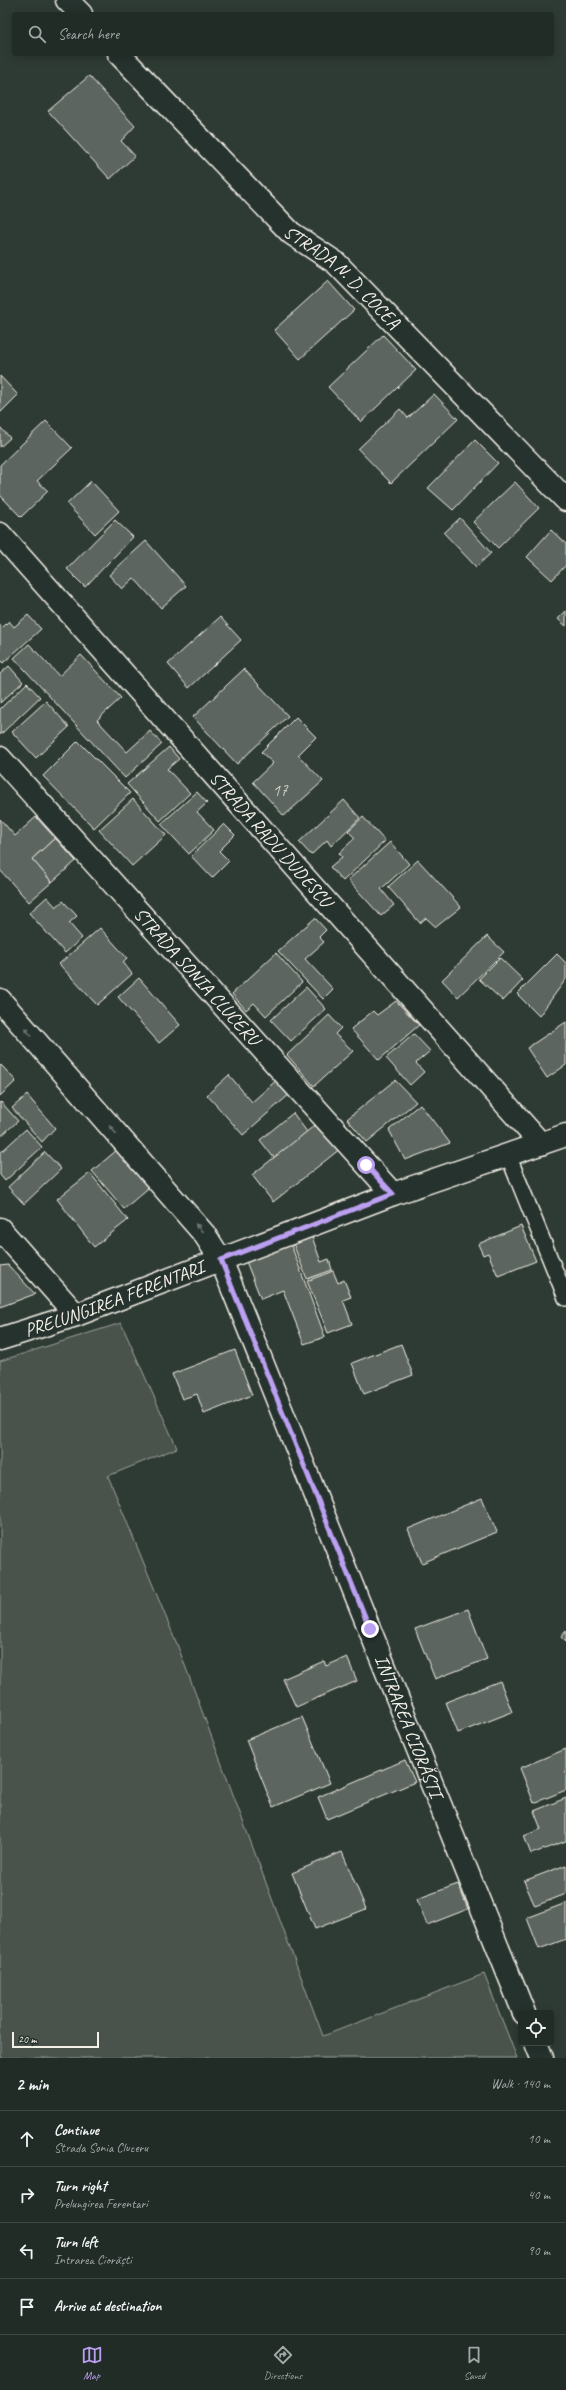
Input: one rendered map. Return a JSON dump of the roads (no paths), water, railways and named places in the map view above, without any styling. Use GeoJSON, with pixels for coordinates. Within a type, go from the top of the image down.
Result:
{"type":"FeatureCollection","features":[{"type":"Feature","properties":{"kind":"street"},"geometry":{"type":"LineString","coordinates":[[67,0],[79,12]]}},
{"type":"Feature","properties":{"kind":"street","name":"STRADA N. D. COCEA"},"geometry":{"type":"LineString","coordinates":[[121,56],[290,233],[336,263],[566,500]]}},
{"type":"Feature","properties":{"kind":"street","name":"STRADA RADU DUDESCU"},"geometry":{"type":"LineString","coordinates":[[0,534],[541,1144]]}},
{"type":"Feature","properties":{"kind":"street","name":"STRADA SONIA CLUCERU"},"geometry":{"type":"LineString","coordinates":[[0,758],[393,1194]]}},
{"type":"Feature","properties":{"kind":"street","name":"INTRAREA CIORĂȘTI"},"geometry":{"type":"LineString","coordinates":[[0,1000],[205,1235],[221,1260],[523,2010]]}},
{"type":"Feature","properties":{"kind":"street","name":"PRELUNGIREA FERENTARI"},"geometry":{"type":"LineString","coordinates":[[0,1339],[76,1315],[393,1194],[566,1135]]}},
{"type":"Feature","properties":{"kind":"street"},"geometry":{"type":"LineString","coordinates":[[0,1229],[76,1315]]}},
{"type":"Feature","properties":{"kind":"street"},"geometry":{"type":"LineString","coordinates":[[537,2046],[542,2058]]}},
{"type":"Feature","properties":{"kind":"lane"},"geometry":{"type":"LineString","coordinates":[[508,1155],[566,1298]]}}]}
